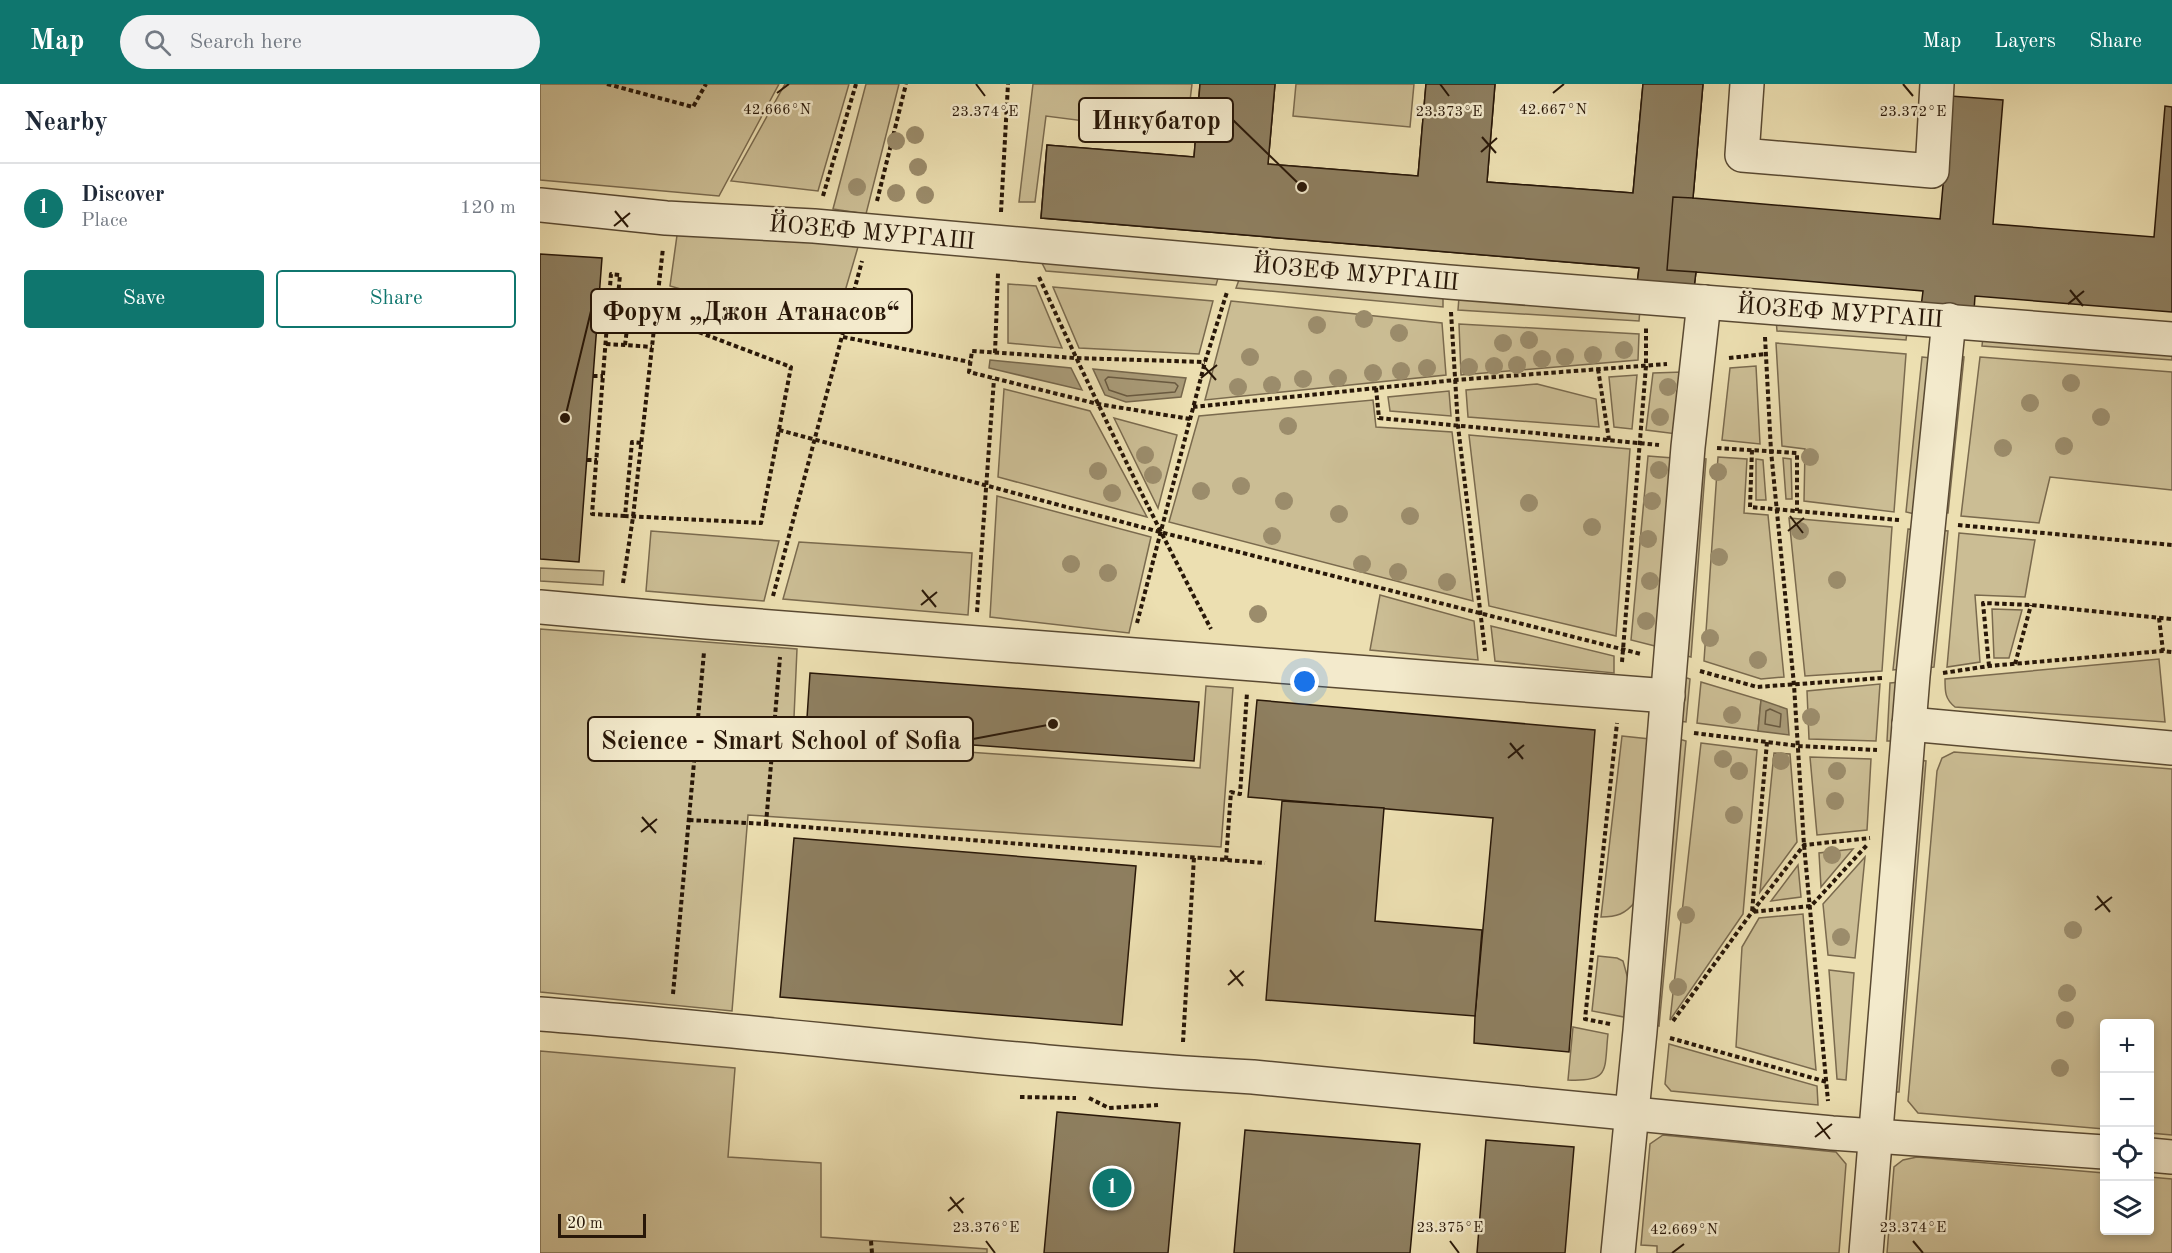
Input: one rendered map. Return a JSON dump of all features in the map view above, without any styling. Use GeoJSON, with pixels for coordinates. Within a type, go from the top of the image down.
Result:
{"type":"FeatureCollection","features":[{"type":"Feature","properties":{"kind":"lane"},"geometry":{"type":"LineString","coordinates":[[1747,84],[1742,155],[1932,171],[1937,84]]}},
{"type":"Feature","properties":{"kind":"lane","name":"ЙОЗЕФ МУРГАШ"},"geometry":{"type":"LineString","coordinates":[[540,205],[666,218],[814,226],[1449,282],[2172,339]]}},
{"type":"Feature","properties":{"kind":"lane"},"geometry":{"type":"LineString","coordinates":[[1618,1253],[1630,1112],[1641,1020],[1688,447],[1704,302]]}},
{"type":"Feature","properties":{"kind":"lane"},"geometry":{"type":"LineString","coordinates":[[1866,1253],[1909,724],[1927,522],[1949,320]]}},
{"type":"Feature","properties":{"kind":"lane"},"geometry":{"type":"LineString","coordinates":[[540,607],[707,622],[1668,696]]}},
{"type":"Feature","properties":{"kind":"lane"},"geometry":{"type":"LineString","coordinates":[[1909,724],[2172,748]]}},
{"type":"Feature","properties":{"kind":"lane"},"geometry":{"type":"LineString","coordinates":[[540,1014],[671,1024],[1033,1060],[1253,1077],[1876,1136],[2100,1152]]}},
{"type":"Feature","properties":{"kind":"lane"},"geometry":{"type":"LineString","coordinates":[[2154,1155],[2172,1157]]}},
{"type":"Feature","properties":{"kind":"path"},"geometry":{"type":"LineString","coordinates":[[607,84],[693,107],[706,84]]}},
{"type":"Feature","properties":{"kind":"path"},"geometry":{"type":"LineString","coordinates":[[814,226],[856,84]]}},
{"type":"Feature","properties":{"kind":"path"},"geometry":{"type":"LineString","coordinates":[[766,824],[774,626],[816,440],[906,84]]}},
{"type":"Feature","properties":{"kind":"path"},"geometry":{"type":"LineString","coordinates":[[619,614],[633,517],[666,218]]}},
{"type":"Feature","properties":{"kind":"path"},"geometry":{"type":"LineString","coordinates":[[1027,244],[1038,276],[1075,358],[1160,532],[1238,662],[1240,794],[1231,792],[1226,860]]}},
{"type":"Feature","properties":{"kind":"path"},"geometry":{"type":"LineString","coordinates":[[1130,653],[1205,362],[1235,262]]}},
{"type":"Feature","properties":{"kind":"path"},"geometry":{"type":"LineString","coordinates":[[625,345],[627,329],[615,328],[620,275],[612,274],[592,514],[761,523],[791,367],[656,316]]}},
{"type":"Feature","properties":{"kind":"path"},"geometry":{"type":"LineString","coordinates":[[1449,282],[1458,426],[1489,683]]}},
{"type":"Feature","properties":{"kind":"path"},"geometry":{"type":"LineString","coordinates":[[1619,693],[1646,366],[1648,298]]}},
{"type":"Feature","properties":{"kind":"path"},"geometry":{"type":"LineString","coordinates":[[1762,306],[1771,451],[1799,746],[1804,845],[1832,1132]]}},
{"type":"Feature","properties":{"kind":"path"},"geometry":{"type":"LineString","coordinates":[[843,337],[970,362]]}},
{"type":"Feature","properties":{"kind":"path"},"geometry":{"type":"LineString","coordinates":[[606,344],[652,347]]}},
{"type":"Feature","properties":{"kind":"path"},"geometry":{"type":"LineString","coordinates":[[1190,419],[1098,404],[969,372],[972,351],[1075,358],[1205,362]]}},
{"type":"Feature","properties":{"kind":"path"},"geometry":{"type":"LineString","coordinates":[[1193,407],[1455,380],[1646,366],[1766,354]]}},
{"type":"Feature","properties":{"kind":"path"},"geometry":{"type":"LineString","coordinates":[[1598,369],[1609,440]]}},
{"type":"Feature","properties":{"kind":"path"},"geometry":{"type":"LineString","coordinates":[[593,376],[603,376]]}},
{"type":"Feature","properties":{"kind":"path"},"geometry":{"type":"LineString","coordinates":[[975,642],[994,379]]}},
{"type":"Feature","properties":{"kind":"path"},"geometry":{"type":"LineString","coordinates":[[1376,388],[1379,418],[1639,443],[1797,453],[1797,512]]}},
{"type":"Feature","properties":{"kind":"path"},"geometry":{"type":"LineString","coordinates":[[779,430],[1160,532],[1670,662]]}},
{"type":"Feature","properties":{"kind":"path"},"geometry":{"type":"LineString","coordinates":[[625,516],[632,442],[641,443]]}},
{"type":"Feature","properties":{"kind":"path"},"geometry":{"type":"LineString","coordinates":[[1752,450],[1750,507],[2172,545]]}},
{"type":"Feature","properties":{"kind":"path"},"geometry":{"type":"LineString","coordinates":[[587,460],[597,460]]}},
{"type":"Feature","properties":{"kind":"path"},"geometry":{"type":"LineString","coordinates":[[1989,666],[1983,603],[2031,605],[2172,619]]}},
{"type":"Feature","properties":{"kind":"path"},"geometry":{"type":"LineString","coordinates":[[2015,664],[2031,605]]}},
{"type":"Feature","properties":{"kind":"path"},"geometry":{"type":"LineString","coordinates":[[2159,618],[2163,651]]}},
{"type":"Feature","properties":{"kind":"path"},"geometry":{"type":"LineString","coordinates":[[671,1024],[707,622]]}},
{"type":"Feature","properties":{"kind":"path"},"geometry":{"type":"LineString","coordinates":[[1617,726],[1665,729],[1799,746],[1881,750]]}},
{"type":"Feature","properties":{"kind":"path"},"geometry":{"type":"LineString","coordinates":[[1752,912],[1767,742]]}},
{"type":"Feature","properties":{"kind":"path"},"geometry":{"type":"LineString","coordinates":[[689,820],[1265,863]]}},
{"type":"Feature","properties":{"kind":"path"},"geometry":{"type":"LineString","coordinates":[[1669,1027],[1752,912],[1804,845],[1874,838],[1811,906],[1752,912]]}},
{"type":"Feature","properties":{"kind":"path"},"geometry":{"type":"LineString","coordinates":[[1182,1073],[1194,857]]}},
{"type":"Feature","properties":{"kind":"path"},"geometry":{"type":"LineString","coordinates":[[1020,1097],[1090,1098],[1109,1108],[1167,1102]]}},
{"type":"Feature","properties":{"kind":"path"},"geometry":{"type":"LineString","coordinates":[[871,1241],[872,1253]]}},
{"type":"Feature","properties":{"kind":"shaded area"},"geometry":{"type":"Polygon","coordinates":[[[540,84],[779,84],[719,196],[540,180],[540,84]]]}},
{"type":"Feature","properties":{"kind":"shaded area"},"geometry":{"type":"Polygon","coordinates":[[[785,84],[849,84],[818,191],[731,181],[785,84]]]}},
{"type":"Feature","properties":{"kind":"shaded area"},"geometry":{"type":"Polygon","coordinates":[[[866,84],[899,84],[866,214],[833,209],[866,84]]]}},
{"type":"Feature","properties":{"kind":"shaded area"},"geometry":{"type":"Polygon","coordinates":[[[1033,84],[1192,84],[1186,134],[1046,116],[1035,202],[1019,202],[1033,84]]]}},
{"type":"Feature","properties":{"kind":"shaded area"},"geometry":{"type":"Polygon","coordinates":[[[1296,84],[1414,84],[1410,127],[1293,116],[1296,84]]]}},
{"type":"Feature","properties":{"kind":"shaded area"},"geometry":{"type":"Polygon","coordinates":[[[678,228],[858,247],[833,332],[670,286],[678,228]]]}},
{"type":"Feature","properties":{"kind":"shaded area"},"geometry":{"type":"Polygon","coordinates":[[[1041,261],[1219,275],[1216,285],[1046,271],[1041,261]]]}},
{"type":"Feature","properties":{"kind":"shaded area"},"geometry":{"type":"Polygon","coordinates":[[[1240,277],[1443,297],[1443,307],[1236,288],[1240,277]]]}},
{"type":"Feature","properties":{"kind":"shaded area"},"geometry":{"type":"Polygon","coordinates":[[[1008,284],[1036,286],[1062,348],[1008,343],[1008,284]]]}},
{"type":"Feature","properties":{"kind":"shaded area"},"geometry":{"type":"Polygon","coordinates":[[[1053,287],[1213,301],[1199,354],[1079,348],[1053,287]]]}},
{"type":"Feature","properties":{"kind":"shaded area"},"geometry":{"type":"Polygon","coordinates":[[[1459,297],[1640,309],[1639,321],[1458,310],[1459,297]]]}},
{"type":"Feature","properties":{"kind":"shaded area"},"geometry":{"type":"Polygon","coordinates":[[[1231,301],[1442,323],[1446,375],[1205,400],[1231,301]]]}},
{"type":"Feature","properties":{"kind":"shaded area"},"geometry":{"type":"Polygon","coordinates":[[[1776,319],[1907,332],[1906,340],[1777,331],[1776,319]]]}},
{"type":"Feature","properties":{"kind":"shaded area"},"geometry":{"type":"Polygon","coordinates":[[[1459,324],[1639,334],[1638,360],[1461,375],[1459,324]]]}},
{"type":"Feature","properties":{"kind":"shaded area"},"geometry":{"type":"Polygon","coordinates":[[[1983,337],[2172,352],[2172,360],[1982,346],[1983,337]]]}},
{"type":"Feature","properties":{"kind":"shaded area"},"geometry":{"type":"Polygon","coordinates":[[[1776,343],[1906,354],[1894,512],[1804,501],[1805,449],[1782,446],[1776,343]]]}},
{"type":"Feature","properties":{"kind":"shaded area"},"geometry":{"type":"Polygon","coordinates":[[[1955,356],[1964,357],[1948,513],[1939,512],[1955,356]]]}},
{"type":"Feature","properties":{"kind":"shaded area"},"geometry":{"type":"Polygon","coordinates":[[[1922,357],[1931,358],[1915,514],[1906,512],[1922,357]]]}},
{"type":"Feature","properties":{"kind":"shaded area"},"geometry":{"type":"Polygon","coordinates":[[[1980,357],[2172,372],[2172,490],[2050,477],[2039,523],[1961,516],[1980,357]]]}},
{"type":"Feature","properties":{"kind":"shaded area"},"geometry":{"type":"Polygon","coordinates":[[[1756,366],[1760,444],[1722,440],[1730,368],[1756,366]]]}},
{"type":"Feature","properties":{"kind":"shaded area"},"geometry":{"type":"Polygon","coordinates":[[[1683,372],[1677,434],[1646,430],[1653,373],[1683,372]]]}},
{"type":"Feature","properties":{"kind":"shaded area"},"geometry":{"type":"Polygon","coordinates":[[[1637,375],[1632,429],[1614,427],[1609,377],[1637,375]]]}},
{"type":"Feature","properties":{"kind":"shaded area"},"geometry":{"type":"Polygon","coordinates":[[[1537,384],[1596,399],[1599,427],[1468,417],[1466,390],[1537,384]]]}},
{"type":"Feature","properties":{"kind":"shaded area"},"geometry":{"type":"Polygon","coordinates":[[[1004,389],[1090,411],[1147,517],[998,477],[1004,389]]]}},
{"type":"Feature","properties":{"kind":"shaded area"},"geometry":{"type":"Polygon","coordinates":[[[1449,391],[1451,416],[1390,411],[1388,397],[1449,391]]]}},
{"type":"Feature","properties":{"kind":"shaded area"},"geometry":{"type":"Polygon","coordinates":[[[1373,400],[1376,427],[1452,432],[1473,601],[1169,522],[1199,416],[1373,400]]]}},
{"type":"Feature","properties":{"kind":"shaded area"},"geometry":{"type":"Polygon","coordinates":[[[1114,418],[1177,435],[1158,508],[1114,418]]]}},
{"type":"Feature","properties":{"kind":"shaded area"},"geometry":{"type":"Polygon","coordinates":[[[1469,435],[1630,449],[1616,636],[1489,606],[1469,435]]]}},
{"type":"Feature","properties":{"kind":"shaded area"},"geometry":{"type":"Polygon","coordinates":[[[1648,456],[1673,458],[1659,647],[1631,640],[1648,456]]]}},
{"type":"Feature","properties":{"kind":"shaded area"},"geometry":{"type":"Polygon","coordinates":[[[1718,457],[1747,459],[1744,513],[1768,515],[1784,677],[1761,679],[1704,661],[1718,457]]]}},
{"type":"Feature","properties":{"kind":"shaded area"},"geometry":{"type":"Polygon","coordinates":[[[1698,458],[1706,459],[1691,657],[1683,655],[1698,458]]]}},
{"type":"Feature","properties":{"kind":"shaded area"},"geometry":{"type":"Polygon","coordinates":[[[1783,458],[1791,459],[1792,499],[1786,499],[1783,458]]]}},
{"type":"Feature","properties":{"kind":"shaded area"},"geometry":{"type":"Polygon","coordinates":[[[1756,459],[1763,460],[1766,500],[1756,500],[1756,459]]]}},
{"type":"Feature","properties":{"kind":"shaded area"},"geometry":{"type":"Polygon","coordinates":[[[997,496],[1151,537],[1129,633],[990,617],[997,496]]]}},
{"type":"Feature","properties":{"kind":"shaded area"},"geometry":{"type":"Polygon","coordinates":[[[1789,518],[1892,527],[1882,671],[1805,676],[1789,518]]]}},
{"type":"Feature","properties":{"kind":"shaded area"},"geometry":{"type":"Polygon","coordinates":[[[1908,529],[1917,530],[1902,669],[1893,670],[1908,529]]]}},
{"type":"Feature","properties":{"kind":"shaded area"},"geometry":{"type":"Polygon","coordinates":[[[1939,530],[1948,531],[1934,667],[1925,668],[1939,530]]]}},
{"type":"Feature","properties":{"kind":"shaded area"},"geometry":{"type":"Polygon","coordinates":[[[651,531],[779,541],[764,601],[646,591],[651,531]]]}},
{"type":"Feature","properties":{"kind":"shaded area"},"geometry":{"type":"Polygon","coordinates":[[[1959,533],[2035,540],[2025,597],[1975,595],[1980,662],[1947,667],[1959,533]]]}},
{"type":"Feature","properties":{"kind":"shaded area"},"geometry":{"type":"Polygon","coordinates":[[[799,542],[972,553],[968,615],[783,599],[799,542]]]}},
{"type":"Feature","properties":{"kind":"shaded area"},"geometry":{"type":"Polygon","coordinates":[[[540,568],[604,571],[603,585],[540,581],[540,568]]]}},
{"type":"Feature","properties":{"kind":"shaded area"},"geometry":{"type":"Polygon","coordinates":[[[1380,595],[1474,621],[1478,660],[1370,650],[1380,595]]]}},
{"type":"Feature","properties":{"kind":"shaded area"},"geometry":{"type":"Polygon","coordinates":[[[1992,609],[2022,610],[2009,658],[1994,658],[1992,609]]]}},
{"type":"Feature","properties":{"kind":"shaded area"},"geometry":{"type":"Polygon","coordinates":[[[1491,626],[1614,656],[1614,673],[1495,661],[1491,626]]]}},
{"type":"Feature","properties":{"kind":"shaded area"},"geometry":{"type":"Polygon","coordinates":[[[540,629],[797,649],[793,740],[1200,768],[1206,686],[1233,688],[1221,847],[748,815],[732,1011],[540,992],[540,629]]]}},
{"type":"Feature","properties":{"kind":"shaded area"},"geometry":{"type":"Polygon","coordinates":[[[2159,659],[2165,722],[1955,707],[1947,698],[1945,679],[2159,659]]]}},
{"type":"Feature","properties":{"kind":"shaded area"},"geometry":{"type":"Polygon","coordinates":[[[1681,676],[1690,679],[1686,722],[1679,721],[1681,676]]]}},
{"type":"Feature","properties":{"kind":"shaded area"},"geometry":{"type":"Polygon","coordinates":[[[1701,682],[1761,700],[1758,731],[1697,723],[1701,682]]]}},
{"type":"Feature","properties":{"kind":"shaded area"},"geometry":{"type":"Polygon","coordinates":[[[1901,682],[1894,741],[1887,741],[1890,683],[1901,682]]]}},
{"type":"Feature","properties":{"kind":"shaded area"},"geometry":{"type":"Polygon","coordinates":[[[1880,684],[1876,741],[1809,739],[1807,691],[1880,684]]]}},
{"type":"Feature","properties":{"kind":"shaded area"},"geometry":{"type":"Polygon","coordinates":[[[1622,736],[1650,739],[1635,902],[1620,914],[1601,917],[1622,736]]]}},
{"type":"Feature","properties":{"kind":"shaded area"},"geometry":{"type":"Polygon","coordinates":[[[1679,739],[1686,741],[1659,1026],[1652,1024],[1679,739]]]}},
{"type":"Feature","properties":{"kind":"shaded area"},"geometry":{"type":"Polygon","coordinates":[[[1701,743],[1757,750],[1743,914],[1670,1020],[1701,743]]]}},
{"type":"Feature","properties":{"kind":"shaded area"},"geometry":{"type":"Polygon","coordinates":[[[1954,752],[2172,769],[2172,1135],[2154,1133],[2154,1019],[2100,1019],[2100,1129],[1918,1113],[1908,1101],[1937,771],[1942,758],[1954,752]]]}},
{"type":"Feature","properties":{"kind":"shaded area"},"geometry":{"type":"Polygon","coordinates":[[[1774,753],[1790,754],[1797,842],[1760,892],[1774,753]]]}},
{"type":"Feature","properties":{"kind":"shaded area"},"geometry":{"type":"Polygon","coordinates":[[[1810,757],[1871,759],[1867,830],[1817,835],[1810,757]]]}},
{"type":"Feature","properties":{"kind":"shaded area"},"geometry":{"type":"Polygon","coordinates":[[[1919,760],[1926,761],[1899,1092],[1891,1092],[1919,760]]]}},
{"type":"Feature","properties":{"kind":"shaded area"},"geometry":{"type":"Polygon","coordinates":[[[1853,849],[1821,887],[1819,853],[1853,849]]]}},
{"type":"Feature","properties":{"kind":"shaded area"},"geometry":{"type":"Polygon","coordinates":[[[1865,857],[1855,958],[1828,955],[1823,904],[1865,857]]]}},
{"type":"Feature","properties":{"kind":"shaded area"},"geometry":{"type":"Polygon","coordinates":[[[1798,865],[1801,897],[1771,901],[1798,865]]]}},
{"type":"Feature","properties":{"kind":"shaded area"},"geometry":{"type":"Polygon","coordinates":[[[1803,914],[1816,1070],[1736,1047],[1742,947],[1759,918],[1803,914]]]}},
{"type":"Feature","properties":{"kind":"shaded area"},"geometry":{"type":"Polygon","coordinates":[[[1598,956],[1623,961],[1628,979],[1624,1017],[1592,1011],[1598,956]]]}},
{"type":"Feature","properties":{"kind":"shaded area"},"geometry":{"type":"Polygon","coordinates":[[[1829,970],[1854,973],[1846,1080],[1837,1079],[1829,970]]]}},
{"type":"Feature","properties":{"kind":"shaded area"},"geometry":{"type":"Polygon","coordinates":[[[1573,1027],[1608,1034],[1603,1071],[1592,1079],[1568,1080],[1573,1027]]]}},
{"type":"Feature","properties":{"kind":"shaded area"},"geometry":{"type":"Polygon","coordinates":[[[1669,1044],[1817,1086],[1818,1105],[1671,1091],[1665,1084],[1669,1044]]]}},
{"type":"Feature","properties":{"kind":"shaded area"},"geometry":{"type":"Polygon","coordinates":[[[540,1051],[735,1068],[728,1157],[821,1163],[821,1237],[987,1249],[987,1253],[540,1253],[540,1051]]]}},
{"type":"Feature","properties":{"kind":"shaded area"},"geometry":{"type":"Polygon","coordinates":[[[1663,1135],[1836,1152],[1846,1164],[1839,1253],[1657,1253],[1657,1246],[1641,1245],[1650,1144],[1663,1135]]]}},
{"type":"Feature","properties":{"kind":"shaded area"},"geometry":{"type":"Polygon","coordinates":[[[1917,1157],[2100,1173],[2100,1235],[2154,1235],[2154,1177],[2172,1179],[2172,1253],[1887,1253],[1894,1167],[1903,1160],[1917,1157]]]}},
{"type":"Feature","properties":{"kind":"water"},"geometry":{"type":"Polygon","coordinates":[[[990,360],[1071,368],[1082,390],[989,368],[990,360]]]}},
{"type":"Feature","properties":{"kind":"water"},"geometry":{"type":"Polygon","coordinates":[[[1093,369],[1186,378],[1181,397],[1126,402],[1105,395],[1093,369]]]}},
{"type":"Feature","properties":{"kind":"water"},"geometry":{"type":"Polygon","coordinates":[[[1761,700],[1787,709],[1789,735],[1758,731],[1761,700]]]}},
{"type":"Feature","properties":{"kind":"building"},"geometry":{"type":"Polygon","coordinates":[[[1200,84],[1275,84],[1268,164],[1418,176],[1426,84],[1495,84],[1487,182],[1633,193],[1643,84],[1703,84],[1693,198],[1940,219],[1951,96],[2003,100],[1993,224],[2154,237],[2165,106],[2172,107],[2172,312],[1975,296],[1974,311],[1921,307],[1923,291],[1696,272],[1694,288],[1637,284],[1639,268],[1041,218],[1047,145],[1194,157],[1200,84]]]}},
{"type":"Feature","properties":{"kind":"building"},"geometry":{"type":"Polygon","coordinates":[[[1200,84],[1275,84],[1268,164],[1418,176],[1426,84],[1495,84],[1487,182],[1633,193],[1643,84],[1703,84],[1693,198],[1673,197],[1667,270],[1696,272],[1694,288],[1637,284],[1639,268],[1041,218],[1047,145],[1194,157],[1200,84]]]}},
{"type":"Feature","properties":{"kind":"building"},"geometry":{"type":"Polygon","coordinates":[[[540,254],[602,258],[579,562],[540,559],[540,254]]]}},
{"type":"Feature","properties":{"kind":"building"},"geometry":{"type":"Polygon","coordinates":[[[810,673],[1199,702],[1194,761],[806,733],[810,673]]]}},
{"type":"Feature","properties":{"kind":"building"},"geometry":{"type":"Polygon","coordinates":[[[1257,700],[1595,730],[1569,1052],[1474,1043],[1493,818],[1248,797],[1257,700]]]}},
{"type":"Feature","properties":{"kind":"building"},"geometry":{"type":"Polygon","coordinates":[[[1282,801],[1384,808],[1375,921],[1482,930],[1475,1016],[1266,1000],[1282,801]]]}},
{"type":"Feature","properties":{"kind":"building"},"geometry":{"type":"Polygon","coordinates":[[[794,838],[1136,866],[1122,1025],[780,997],[794,838]]]}},
{"type":"Feature","properties":{"kind":"building"},"geometry":{"type":"Polygon","coordinates":[[[1057,1112],[1180,1123],[1168,1253],[1044,1253],[1057,1112]]]}},
{"type":"Feature","properties":{"kind":"building"},"geometry":{"type":"Polygon","coordinates":[[[1245,1130],[1420,1144],[1410,1253],[1234,1253],[1245,1130]]]}},
{"type":"Feature","properties":{"kind":"building"},"geometry":{"type":"Polygon","coordinates":[[[1486,1140],[1574,1147],[1565,1253],[1477,1253],[1486,1140]]]}},
{"type":"Feature","properties":{"kind":"place","name":"Инкубатор"},"geometry":{"type":"Point","coordinates":[1302,187]}},
{"type":"Feature","properties":{"kind":"place","name":"Форум „Джон Атанасов“"},"geometry":{"type":"Point","coordinates":[565,418]}},
{"type":"Feature","properties":{"kind":"place","name":"Science - Smart School of Sofia"},"geometry":{"type":"Point","coordinates":[1053,724]}},
{"type":"Feature","properties":{"kind":"place","name":"Discover"},"geometry":{"type":"Point","coordinates":[1112,1188]}}]}
